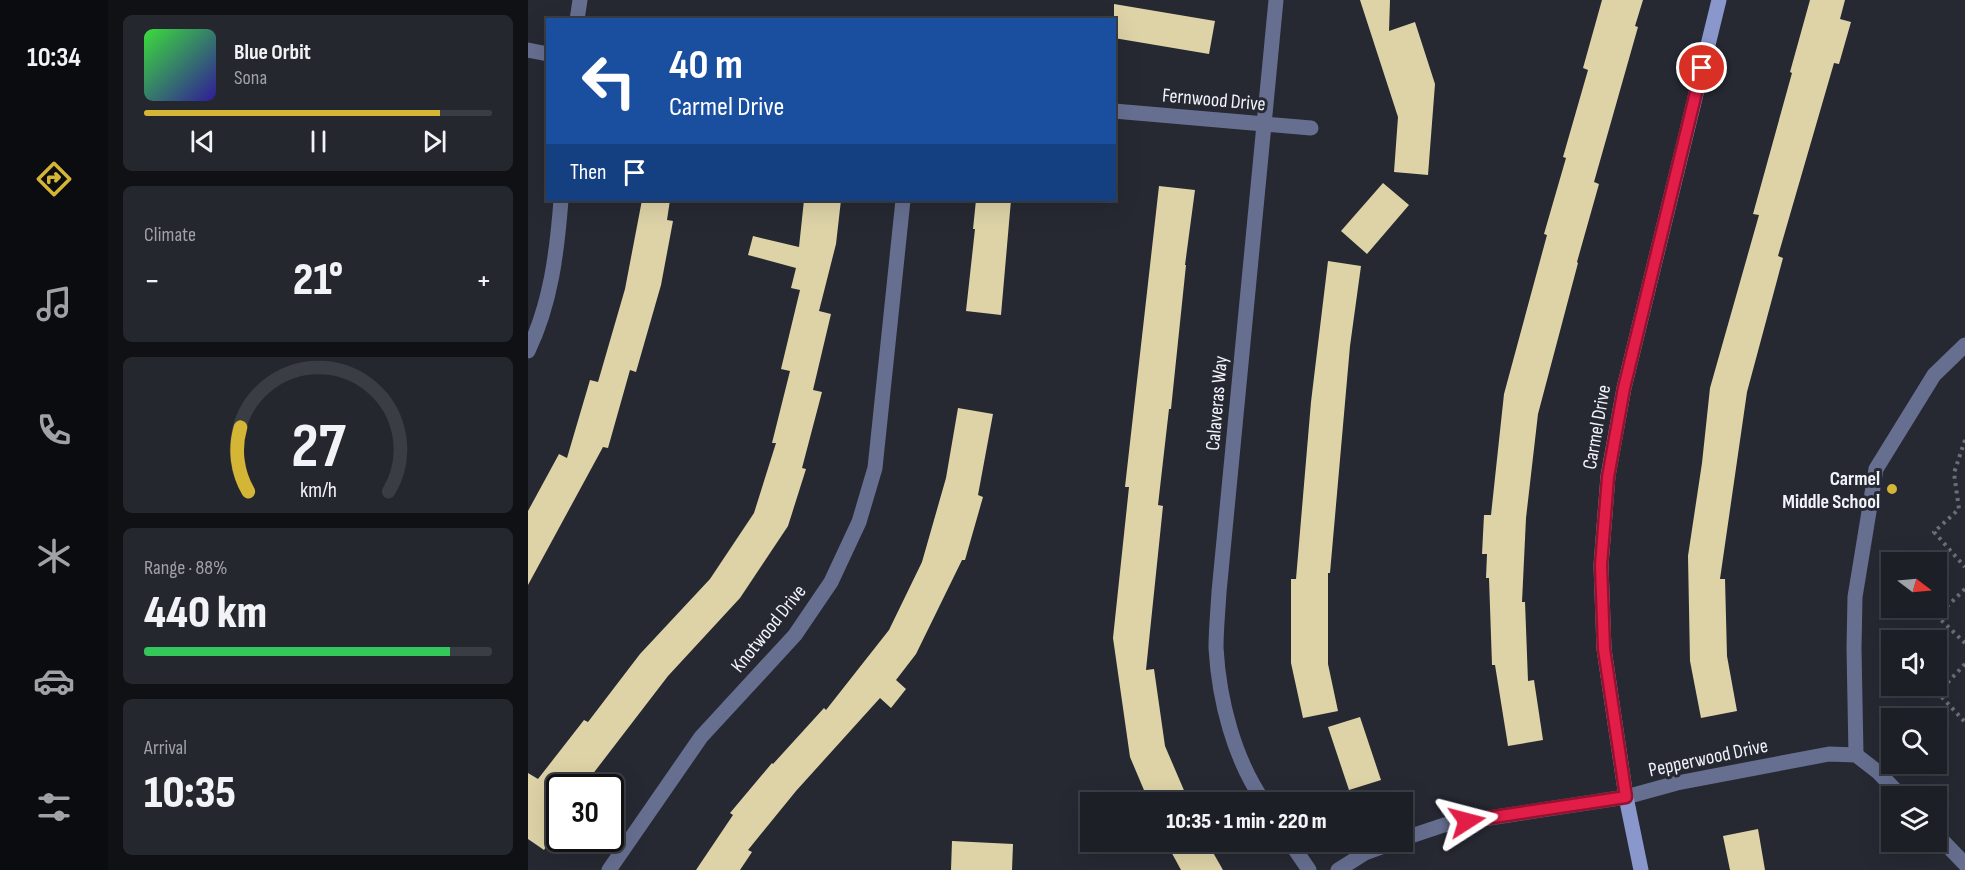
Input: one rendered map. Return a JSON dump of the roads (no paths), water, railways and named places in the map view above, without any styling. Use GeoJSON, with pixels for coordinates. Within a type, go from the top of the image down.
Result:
{"type":"FeatureCollection","features":[{"type":"Feature","properties":{"kind":"street"},"geometry":{"type":"LineString","coordinates":[[578,18],[580,0]]}},
{"type":"Feature","properties":{"kind":"street","name":"Calaveras Way"},"geometry":{"type":"LineString","coordinates":[[1256,792],[1252,786],[1235,741],[1221,695],[1216,646],[1219,592],[1276,0]]}},
{"type":"Feature","properties":{"kind":"street","name":"Carmel Drive"},"geometry":{"type":"LineString","coordinates":[[1641,870],[1626,797],[1604,649],[1601,565],[1608,477],[1624,388],[1719,0]]}},
{"type":"Feature","properties":{"kind":"street"},"geometry":{"type":"LineString","coordinates":[[528,50],[546,54]]}},
{"type":"Feature","properties":{"kind":"street","name":"Fernwood Drive"},"geometry":{"type":"LineString","coordinates":[[1116,111],[1311,128]]}},
{"type":"Feature","properties":{"kind":"street"},"geometry":{"type":"LineString","coordinates":[[528,351],[550,290],[558,240],[561,201]]}},
{"type":"Feature","properties":{"kind":"street","name":"Knotwood Drive"},"geometry":{"type":"LineString","coordinates":[[609,870],[701,737],[795,635],[831,582],[859,522],[875,468],[903,201]]}},
{"type":"Feature","properties":{"kind":"street"},"geometry":{"type":"LineString","coordinates":[[1891,786],[1856,755],[1855,597],[1876,469],[1934,375],[1965,345]]}},
{"type":"Feature","properties":{"kind":"street","name":"Pepperwood Drive"},"geometry":{"type":"LineString","coordinates":[[1413,835],[1444,825],[1626,797],[1677,783],[1829,754],[1856,755]]}},
{"type":"Feature","properties":{"kind":"street"},"geometry":{"type":"LineString","coordinates":[[1947,845],[1965,864]]}},
{"type":"Feature","properties":{"kind":"street"},"geometry":{"type":"LineString","coordinates":[[1297,852],[1309,870]]}},
{"type":"Feature","properties":{"kind":"street"},"geometry":{"type":"LineString","coordinates":[[1338,870],[1368,852]]}},
{"type":"Feature","properties":{"kind":"place","name":"Carmel Middle School"},"geometry":{"type":"Point","coordinates":[1892,489]}}]}
